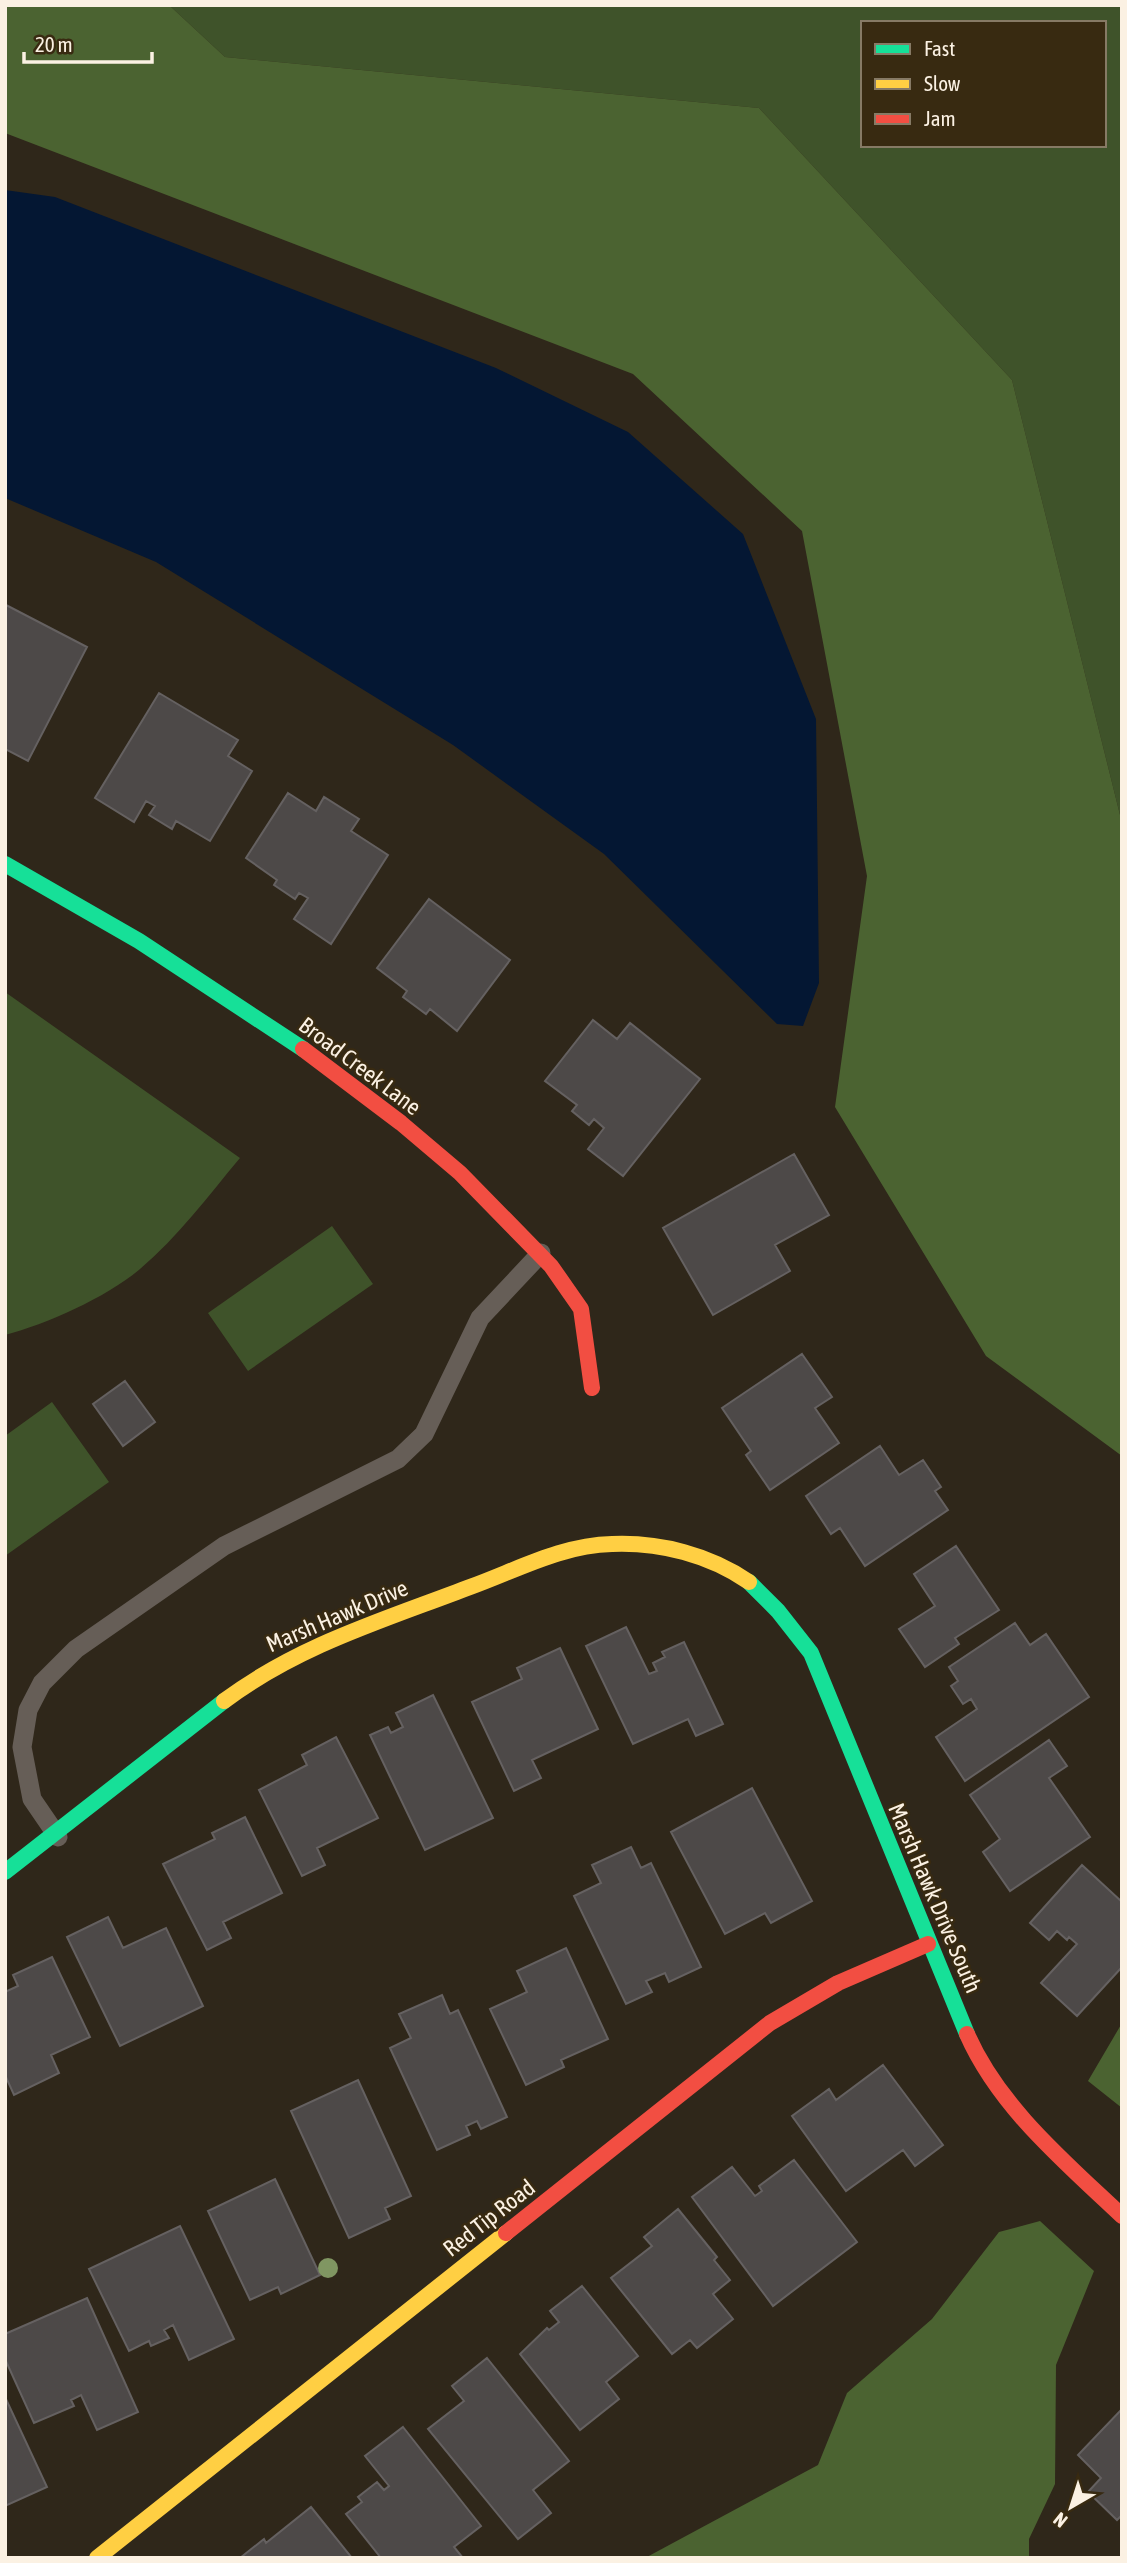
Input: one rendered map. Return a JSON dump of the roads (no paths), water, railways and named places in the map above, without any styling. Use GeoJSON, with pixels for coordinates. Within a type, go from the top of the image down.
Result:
{"type":"FeatureCollection","features":[{"type":"Feature","properties":{"kind":"street","name":"Broad Creek Lane"},"geometry":{"type":"LineString","coordinates":[[5,864],[89,910],[229,999],[369,1098],[474,1185],[541,1253],[580,1308],[592,1388]]}},
{"type":"Feature","properties":{"kind":"street","name":"Marsh Hawk Drive"},"geometry":{"type":"LineString","coordinates":[[5,1872],[58,1837],[214,1708],[267,1671],[331,1639],[572,1549],[634,1544],[687,1552],[740,1576]]}},
{"type":"Feature","properties":{"kind":"street","name":"Marsh Hawk Drive South"},"geometry":{"type":"LineString","coordinates":[[740,1576],[779,1613],[811,1653],[928,1944],[970,2040],[1003,2094],[1046,2143],[1122,2216]]}},
{"type":"Feature","properties":{"kind":"street","name":"Red Tip Road"},"geometry":{"type":"LineString","coordinates":[[97,2558],[770,2023],[838,1983],[928,1944]]}},
{"type":"Feature","properties":{"kind":"lane"},"geometry":{"type":"LineString","coordinates":[[58,1837],[32,1799],[22,1747],[28,1710],[42,1683],[76,1648],[224,1546],[398,1460],[424,1434],[480,1318],[541,1253]]}},
{"type":"Feature","properties":{"kind":"water"},"geometry":{"type":"Polygon","coordinates":[[[5,190],[55,197],[496,368],[628,432],[743,534],[816,719],[819,983],[803,1026],[777,1024],[604,854],[453,745],[156,562],[5,498],[5,190]]]}}]}
